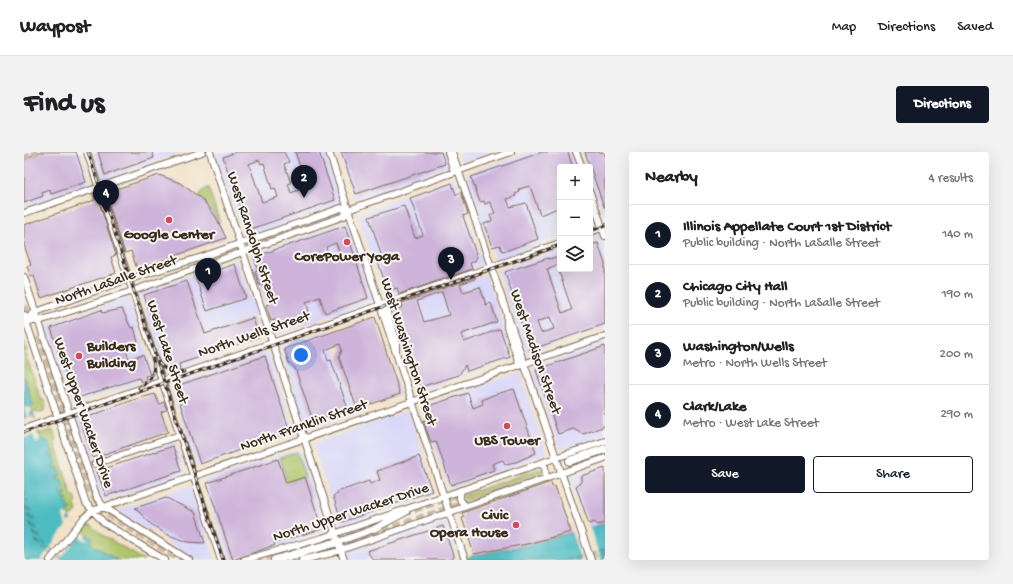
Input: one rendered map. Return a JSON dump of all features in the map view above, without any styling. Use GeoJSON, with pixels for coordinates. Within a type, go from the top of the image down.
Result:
{"type":"FeatureCollection","features":[{"type":"Feature","properties":{"kind":"highway"},"geometry":{"type":"LineString","coordinates":[[570,461],[605,449]]}},
{"type":"Feature","properties":{"kind":"highway"},"geometry":{"type":"LineString","coordinates":[[275,560],[338,541]]}},
{"type":"Feature","properties":{"kind":"main road","name":"West Lake Street"},"geometry":{"type":"LineString","coordinates":[[87,152],[221,560]]}},
{"type":"Feature","properties":{"kind":"main road"},"geometry":{"type":"LineString","coordinates":[[24,213],[202,152]]}},
{"type":"Feature","properties":{"kind":"main road","name":"West Randolph Street"},"geometry":{"type":"LineString","coordinates":[[210,152],[344,560]]}},
{"type":"Feature","properties":{"kind":"main road","name":"West Washington Street"},"geometry":{"type":"LineString","coordinates":[[330,152],[332,163],[382,305],[396,360],[464,559]]}},
{"type":"Feature","properties":{"kind":"main road"},"geometry":{"type":"LineString","coordinates":[[448,152],[457,171]]}},
{"type":"Feature","properties":{"kind":"main road","name":"West Madison Street"},"geometry":{"type":"LineString","coordinates":[[452,152],[457,171],[507,310],[522,365],[591,560]]}},
{"type":"Feature","properties":{"kind":"main road","name":"North LaSalle Street"},"geometry":{"type":"LineString","coordinates":[[25,319],[36,312],[129,279],[240,244],[341,208],[348,210],[511,152]]}},
{"type":"Feature","properties":{"kind":"main road"},"geometry":{"type":"LineString","coordinates":[[576,152],[581,164]]}},
{"type":"Feature","properties":{"kind":"main road"},"geometry":{"type":"LineString","coordinates":[[593,200],[604,228],[605,236]]}},
{"type":"Feature","properties":{"kind":"main road","name":"North LaSalle Street"},"geometry":{"type":"LineString","coordinates":[[25,319],[39,321],[133,290],[344,216],[348,210]]}},
{"type":"Feature","properties":{"kind":"main road"},"geometry":{"type":"LineString","coordinates":[[593,231],[604,228]]}},
{"type":"Feature","properties":{"kind":"main road","name":"North Wells Street"},"geometry":{"type":"LineString","coordinates":[[24,428],[557,244]]}},
{"type":"Feature","properties":{"kind":"main road","name":"West Upper Wacker Drive"},"geometry":{"type":"LineString","coordinates":[[24,276],[93,491],[104,507],[189,560]]}},
{"type":"Feature","properties":{"kind":"main road","name":"West Upper Wacker Drive"},"geometry":{"type":"LineString","coordinates":[[25,319],[83,497],[92,511],[110,527],[165,560]]}},
{"type":"Feature","properties":{"kind":"main road","name":"North Franklin Street"},"geometry":{"type":"LineString","coordinates":[[92,511],[304,440],[605,336]]}},
{"type":"Feature","properties":{"kind":"main road"},"geometry":{"type":"LineString","coordinates":[[95,464],[180,435]]}},
{"type":"Feature","properties":{"kind":"main road","name":"North Upper Wacker Drive"},"geometry":{"type":"LineString","coordinates":[[302,560],[338,541],[374,529],[424,503],[605,441]]}},
{"type":"Feature","properties":{"kind":"main road","name":"North Upper Wacker Drive"},"geometry":{"type":"LineString","coordinates":[[244,560],[338,541],[448,512],[605,458]]}},
{"type":"Feature","properties":{"kind":"main road"},"geometry":{"type":"LineString","coordinates":[[540,464],[545,467],[546,478]]}},
{"type":"Feature","properties":{"kind":"main road"},"geometry":{"type":"LineString","coordinates":[[461,490],[459,497],[461,502],[466,506]]}},
{"type":"Feature","properties":{"kind":"main road"},"geometry":{"type":"LineString","coordinates":[[50,560],[86,515],[92,511]]}},
{"type":"Feature","properties":{"kind":"shaded area"},"geometry":{"type":"Polygon","coordinates":[[[24,152],[80,152],[90,181],[89,185],[24,207],[24,152]]]}},
{"type":"Feature","properties":{"kind":"shaded area"},"geometry":{"type":"Polygon","coordinates":[[[93,152],[184,152],[103,180],[93,152]]]}},
{"type":"Feature","properties":{"kind":"shaded area"},"geometry":{"type":"Polygon","coordinates":[[[221,152],[325,152],[341,204],[244,238],[230,201],[216,154],[221,152]]]}},
{"type":"Feature","properties":{"kind":"shaded area"},"geometry":{"type":"Polygon","coordinates":[[[338,152],[445,152],[449,164],[448,167],[354,199],[338,152]]]}},
{"type":"Feature","properties":{"kind":"shaded area"},"geometry":{"type":"Polygon","coordinates":[[[457,152],[493,152],[462,162],[457,152]]]}},
{"type":"Feature","properties":{"kind":"shaded area"},"geometry":{"type":"Polygon","coordinates":[[[530,152],[571,152],[575,164],[557,164],[557,237],[495,260],[466,174],[530,152]]]}},
{"type":"Feature","properties":{"kind":"shaded area"},"geometry":{"type":"Polygon","coordinates":[[[582,152],[605,152],[605,220],[593,186],[593,164],[586,164],[582,152]]]}},
{"type":"Feature","properties":{"kind":"shaded area"},"geometry":{"type":"Polygon","coordinates":[[[455,178],[483,264],[386,297],[359,218],[360,214],[411,193],[455,178]]]}},
{"type":"Feature","properties":{"kind":"shaded area"},"geometry":{"type":"Polygon","coordinates":[[[347,221],[374,301],[276,335],[250,255],[347,221]]]}},
{"type":"Feature","properties":{"kind":"shaded area"},"geometry":{"type":"Polygon","coordinates":[[[600,235],[605,251],[605,327],[527,354],[497,270],[557,250],[557,272],[593,272],[593,237],[600,235]]]}},
{"type":"Feature","properties":{"kind":"shaded area"},"geometry":{"type":"Polygon","coordinates":[[[237,259],[257,316],[208,333],[215,356],[166,373],[139,293],[237,259]]]}},
{"type":"Feature","properties":{"kind":"shaded area"},"geometry":{"type":"Polygon","coordinates":[[[486,274],[514,359],[417,391],[389,308],[486,274]]]}},
{"type":"Feature","properties":{"kind":"shaded area"},"geometry":{"type":"Polygon","coordinates":[[[128,297],[155,377],[71,405],[45,325],[128,297]]]}},
{"type":"Feature","properties":{"kind":"shaded area"},"geometry":{"type":"Polygon","coordinates":[[[329,330],[357,413],[307,430],[280,346],[329,330]]]}},
{"type":"Feature","properties":{"kind":"shaded area"},"geometry":{"type":"Polygon","coordinates":[[[605,342],[605,436],[560,450],[532,370],[533,367],[605,342]]]}},
{"type":"Feature","properties":{"kind":"shaded area"},"geometry":{"type":"Polygon","coordinates":[[[268,351],[295,434],[197,468],[170,385],[268,351]]]}},
{"type":"Feature","properties":{"kind":"shaded area"},"geometry":{"type":"Polygon","coordinates":[[[520,372],[547,454],[449,489],[421,406],[520,372]]]}},
{"type":"Feature","properties":{"kind":"shaded area"},"geometry":{"type":"Polygon","coordinates":[[[115,404],[129,448],[89,462],[76,418],[115,404]]]}},
{"type":"Feature","properties":{"kind":"shaded area"},"geometry":{"type":"Polygon","coordinates":[[[409,410],[435,494],[339,527],[313,444],[409,410]]]}},
{"type":"Feature","properties":{"kind":"shaded area"},"geometry":{"type":"Polygon","coordinates":[[[175,442],[185,473],[107,500],[104,499],[98,490],[92,471],[175,442]]]}},
{"type":"Feature","properties":{"kind":"shaded area"},"geometry":{"type":"Polygon","coordinates":[[[299,449],[326,531],[282,547],[229,560],[203,481],[299,449]]]}},
{"type":"Feature","properties":{"kind":"shaded area"},"geometry":{"type":"Polygon","coordinates":[[[605,464],[605,523],[589,527],[585,513],[581,514],[570,476],[605,464]]]}},
{"type":"Feature","properties":{"kind":"shaded area"},"geometry":{"type":"Polygon","coordinates":[[[188,486],[191,488],[200,512],[215,560],[201,560],[191,557],[166,541],[163,536],[151,529],[147,530],[119,512],[121,509],[188,486]]]}},
{"type":"Feature","properties":{"kind":"shaded area"},"geometry":{"type":"Polygon","coordinates":[[[442,520],[445,521],[456,549],[454,550],[456,557],[454,560],[350,560],[349,552],[442,520]]]}},
{"type":"Feature","properties":{"kind":"green space"},"geometry":{"type":"Polygon","coordinates":[[[208,187],[220,222],[200,198],[200,194],[208,187]]]}},
{"type":"Feature","properties":{"kind":"green space"},"geometry":{"type":"Polygon","coordinates":[[[24,341],[27,351],[25,352],[41,399],[43,399],[46,407],[44,411],[37,413],[36,411],[33,412],[39,434],[51,430],[54,432],[56,440],[54,441],[72,496],[74,495],[77,502],[75,505],[77,511],[73,516],[70,515],[69,519],[83,530],[88,525],[92,526],[101,534],[144,560],[117,560],[82,539],[66,526],[66,506],[46,445],[36,443],[24,408],[33,405],[24,376],[24,341]]]}},
{"type":"Feature","properties":{"kind":"green space"},"geometry":{"type":"Polygon","coordinates":[[[297,452],[305,477],[269,489],[268,484],[285,478],[286,476],[280,458],[297,452]]]}},
{"type":"Feature","properties":{"kind":"green space"},"geometry":{"type":"Polygon","coordinates":[[[539,469],[542,470],[541,475],[496,489],[466,501],[463,499],[464,495],[539,469]]]}},
{"type":"Feature","properties":{"kind":"water"},"geometry":{"type":"Polygon","coordinates":[[[24,376],[33,405],[31,407],[41,439],[49,442],[53,453],[49,454],[50,457],[54,455],[57,464],[53,466],[53,468],[58,467],[61,476],[57,477],[57,480],[61,479],[64,487],[61,491],[62,494],[65,491],[66,495],[63,496],[64,499],[67,498],[68,501],[66,500],[65,503],[68,504],[66,506],[68,508],[70,507],[71,509],[68,514],[70,521],[92,538],[91,544],[117,560],[24,560],[24,376]]]}},
{"type":"Feature","properties":{"kind":"water"},"geometry":{"type":"Polygon","coordinates":[[[605,523],[605,560],[459,560],[471,556],[527,545],[605,523]]]}},
{"type":"Feature","properties":{"kind":"pier"},"geometry":{"type":"Polygon","coordinates":[[[27,407],[28,410],[31,407],[32,412],[29,413],[30,417],[33,416],[34,419],[36,419],[39,429],[37,434],[41,440],[38,439],[39,443],[36,443],[33,435],[24,438],[24,419],[27,417],[24,408],[27,407]]]}},
{"type":"Feature","properties":{"kind":"pier"},"geometry":{"type":"Polygon","coordinates":[[[65,513],[66,515],[68,514],[69,517],[67,520],[68,523],[71,520],[84,530],[81,534],[83,532],[87,534],[85,537],[87,539],[86,541],[79,536],[60,560],[41,560],[66,526],[63,515],[65,513]]]}},
{"type":"Feature","properties":{"kind":"pier"},"geometry":{"type":"Polygon","coordinates":[[[589,525],[601,560],[581,560],[571,531],[589,525]]]}},
{"type":"Feature","properties":{"kind":"building"},"geometry":{"type":"Polygon","coordinates":[[[37,152],[76,152],[86,182],[51,194],[50,190],[42,193],[43,196],[24,203],[24,158],[38,154],[37,152]]]}},
{"type":"Feature","properties":{"kind":"building"},"geometry":{"type":"Polygon","coordinates":[[[98,152],[152,152],[154,158],[105,175],[98,152]]]}},
{"type":"Feature","properties":{"kind":"building"},"geometry":{"type":"Polygon","coordinates":[[[236,152],[284,152],[289,162],[284,164],[291,183],[288,184],[291,193],[307,187],[295,152],[319,152],[335,200],[248,230],[223,157],[236,152]],[[259,160],[249,164],[262,202],[278,197],[275,188],[272,189],[264,163],[261,164],[259,160]]]}},
{"type":"Feature","properties":{"kind":"building"},"geometry":{"type":"Polygon","coordinates":[[[341,152],[441,152],[445,164],[356,194],[341,152]]]}},
{"type":"Feature","properties":{"kind":"building"},"geometry":{"type":"Polygon","coordinates":[[[542,152],[568,152],[572,164],[557,164],[557,208],[540,215],[530,186],[519,189],[520,192],[515,194],[516,196],[507,199],[510,207],[526,203],[538,239],[502,251],[500,245],[492,247],[484,224],[492,221],[490,215],[495,213],[490,202],[485,204],[484,201],[480,202],[471,177],[542,152]]]}},
{"type":"Feature","properties":{"kind":"building"},"geometry":{"type":"Polygon","coordinates":[[[585,152],[605,152],[605,207],[593,175],[593,164],[589,164],[585,152]]]}},
{"type":"Feature","properties":{"kind":"building","name":"Google Center"},"geometry":{"type":"Polygon","coordinates":[[[159,175],[180,183],[203,200],[216,217],[226,238],[137,269],[131,251],[125,253],[104,190],[107,192],[159,175]]]}},
{"type":"Feature","properties":{"kind":"building"},"geometry":{"type":"Polygon","coordinates":[[[452,183],[456,195],[461,192],[468,214],[463,216],[477,257],[475,261],[470,263],[472,269],[399,294],[397,288],[388,291],[378,262],[383,260],[369,217],[404,206],[415,238],[423,235],[410,198],[452,183]]]}},
{"type":"Feature","properties":{"kind":"building"},"geometry":{"type":"Polygon","coordinates":[[[96,193],[116,255],[111,257],[116,273],[41,298],[34,276],[31,277],[27,266],[31,265],[24,245],[24,225],[95,200],[93,194],[96,193]]]}},
{"type":"Feature","properties":{"kind":"building"},"geometry":{"type":"Polygon","coordinates":[[[345,226],[368,298],[325,313],[320,297],[306,302],[309,311],[306,312],[309,319],[278,329],[275,320],[271,321],[266,305],[270,304],[263,284],[259,285],[255,271],[258,270],[254,257],[345,226]],[[336,243],[326,247],[329,258],[340,254],[336,243]]]}},
{"type":"Feature","properties":{"kind":"building"},"geometry":{"type":"Polygon","coordinates":[[[598,243],[605,264],[605,324],[530,350],[505,272],[548,258],[557,257],[557,265],[547,269],[562,313],[572,310],[559,272],[593,272],[593,244],[598,243]],[[550,317],[537,322],[541,333],[554,329],[550,317]]]}},
{"type":"Feature","properties":{"kind":"building"},"geometry":{"type":"Polygon","coordinates":[[[235,264],[246,298],[207,311],[196,278],[235,264]]]}},
{"type":"Feature","properties":{"kind":"building"},"geometry":{"type":"Polygon","coordinates":[[[475,277],[475,279],[460,284],[463,292],[480,287],[486,305],[491,303],[497,322],[461,334],[464,342],[500,329],[510,357],[467,371],[465,365],[459,375],[423,386],[418,384],[394,313],[396,309],[403,307],[402,303],[475,277]],[[442,292],[417,301],[424,322],[449,315],[442,292]]]}},
{"type":"Feature","properties":{"kind":"building"},"geometry":{"type":"Polygon","coordinates":[[[187,281],[205,334],[253,318],[259,337],[179,364],[180,368],[175,370],[173,366],[169,368],[159,339],[164,337],[159,323],[154,325],[144,295],[187,281]]]}},
{"type":"Feature","properties":{"kind":"building"},"geometry":{"type":"Polygon","coordinates":[[[122,309],[131,328],[134,327],[138,342],[129,345],[130,347],[126,349],[129,360],[143,355],[150,375],[145,376],[146,380],[141,382],[139,378],[74,399],[51,328],[101,310],[102,313],[122,309]]]}},
{"type":"Feature","properties":{"kind":"building"},"geometry":{"type":"Polygon","coordinates":[[[375,317],[400,394],[357,409],[339,357],[342,350],[340,344],[325,350],[328,361],[331,360],[348,409],[313,421],[295,368],[289,363],[284,349],[375,317]]]}},
{"type":"Feature","properties":{"kind":"building"},"geometry":{"type":"Polygon","coordinates":[[[605,346],[605,426],[583,434],[573,429],[558,434],[536,370],[605,346]]]}},
{"type":"Feature","properties":{"kind":"building"},"geometry":{"type":"Polygon","coordinates":[[[265,356],[290,432],[200,464],[175,388],[176,386],[265,356]]]}},
{"type":"Feature","properties":{"kind":"building"},"geometry":{"type":"Polygon","coordinates":[[[514,389],[536,453],[516,462],[505,464],[503,460],[492,464],[494,470],[451,485],[436,441],[431,442],[423,421],[429,419],[425,407],[468,393],[473,408],[483,404],[482,400],[514,389]]]}},
{"type":"Feature","properties":{"kind":"building"},"geometry":{"type":"Polygon","coordinates":[[[155,394],[159,404],[164,402],[167,410],[161,412],[168,432],[93,458],[80,420],[133,400],[155,394]]]}},
{"type":"Feature","properties":{"kind":"building"},"geometry":{"type":"Polygon","coordinates":[[[173,446],[181,471],[106,496],[97,471],[173,446]]]}},
{"type":"Feature","properties":{"kind":"building"},"geometry":{"type":"Polygon","coordinates":[[[419,456],[432,491],[342,522],[333,496],[338,494],[337,492],[369,481],[370,484],[380,480],[377,471],[419,456]]]}},
{"type":"Feature","properties":{"kind":"building"},"geometry":{"type":"Polygon","coordinates":[[[278,459],[286,483],[305,477],[322,529],[274,543],[275,545],[233,560],[207,483],[278,459]]]}},
{"type":"Feature","properties":{"kind":"building"},"geometry":{"type":"Polygon","coordinates":[[[605,468],[605,523],[598,525],[594,522],[589,524],[576,486],[581,482],[581,476],[605,468]]]}},
{"type":"Feature","properties":{"kind":"building","name":"Civic Opera House"},"geometry":{"type":"Polygon","coordinates":[[[551,482],[552,487],[555,486],[571,532],[527,544],[474,554],[462,518],[464,517],[462,513],[551,482]]]}},
{"type":"Feature","properties":{"kind":"building"},"geometry":{"type":"Polygon","coordinates":[[[166,498],[195,512],[205,543],[188,542],[166,534],[151,524],[135,508],[166,498]]]}},
{"type":"Feature","properties":{"kind":"building"},"geometry":{"type":"Polygon","coordinates":[[[443,526],[454,558],[448,560],[373,560],[367,551],[443,526]]]}},
{"type":"Feature","properties":{"kind":"ferry route"},"geometry":{"type":"LineString","coordinates":[[24,491],[40,540],[54,551]]}},
{"type":"Feature","properties":{"kind":"ferry route"},"geometry":{"type":"LineString","coordinates":[[24,498],[38,542],[52,553]]}},
{"type":"Feature","properties":{"kind":"ferry route"},"geometry":{"type":"LineString","coordinates":[[24,505],[37,543],[52,555]]}},
{"type":"Feature","properties":{"kind":"ferry route"},"geometry":{"type":"LineString","coordinates":[[591,554],[605,550]]}},
{"type":"Feature","properties":{"kind":"ferry route"},"geometry":{"type":"LineString","coordinates":[[592,556],[605,553]]}},
{"type":"Feature","properties":{"kind":"ferry route"},"geometry":{"type":"LineString","coordinates":[[58,554],[65,560]]}},
{"type":"Feature","properties":{"kind":"ferry route"},"geometry":{"type":"LineString","coordinates":[[566,560],[586,555]]}},
{"type":"Feature","properties":{"kind":"ferry route"},"geometry":{"type":"LineString","coordinates":[[56,556],[62,560]]}},
{"type":"Feature","properties":{"kind":"ferry route"},"geometry":{"type":"LineString","coordinates":[[594,558],[605,556]]}},
{"type":"Feature","properties":{"kind":"ferry route"},"geometry":{"type":"LineString","coordinates":[[576,560],[587,557]]}},
{"type":"Feature","properties":{"kind":"tunnel"},"geometry":{"type":"LineString","coordinates":[[24,158],[39,152]]}},
{"type":"Feature","properties":{"kind":"tunnel"},"geometry":{"type":"LineString","coordinates":[[24,306],[29,323]]}},
{"type":"Feature","properties":{"kind":"tunnel"},"geometry":{"type":"LineString","coordinates":[[40,336],[90,489],[102,510],[182,560]]}},
{"type":"Feature","properties":{"kind":"tunnel"},"geometry":{"type":"LineString","coordinates":[[554,461],[570,461]]}},
{"type":"Feature","properties":{"kind":"tunnel"},"geometry":{"type":"LineString","coordinates":[[77,469],[95,464]]}},
{"type":"Feature","properties":{"kind":"tunnel"},"geometry":{"type":"LineString","coordinates":[[291,560],[349,543],[533,480]]}},
{"type":"Feature","properties":{"kind":"tunnel"},"geometry":{"type":"LineString","coordinates":[[254,560],[300,548],[476,488]]}},
{"type":"Feature","properties":{"kind":"railway"},"geometry":{"type":"LineString","coordinates":[[88,152],[223,560]]}},
{"type":"Feature","properties":{"kind":"railway"},"geometry":{"type":"LineString","coordinates":[[593,230],[605,226]]}},
{"type":"Feature","properties":{"kind":"railway"},"geometry":{"type":"LineString","coordinates":[[24,432],[557,246]]}},
{"type":"Feature","properties":{"kind":"railway"},"geometry":{"type":"LineString","coordinates":[[139,388],[152,376],[154,368],[153,359]]}},
{"type":"Feature","properties":{"kind":"railway"},"geometry":{"type":"LineString","coordinates":[[159,363],[170,371],[184,372]]}},
{"type":"Feature","properties":{"kind":"place","name":"Chicago City Hall"},"geometry":{"type":"Point","coordinates":[304,198]}},
{"type":"Feature","properties":{"kind":"place","name":"Clark/Lake"},"geometry":{"type":"Point","coordinates":[106,213]}},
{"type":"Feature","properties":{"kind":"place","name":"Google Center"},"geometry":{"type":"Point","coordinates":[169,220]}},
{"type":"Feature","properties":{"kind":"place","name":"CorePower Yoga"},"geometry":{"type":"Point","coordinates":[347,242]}},
{"type":"Feature","properties":{"kind":"place","name":"Washington/Wells"},"geometry":{"type":"Point","coordinates":[451,280]}},
{"type":"Feature","properties":{"kind":"place","name":"Illinois Appellate Court 1st District"},"geometry":{"type":"Point","coordinates":[208,291]}},
{"type":"Feature","properties":{"kind":"place","name":"Builders Building"},"geometry":{"type":"Point","coordinates":[79,356]}},
{"type":"Feature","properties":{"kind":"place","name":"UBS Tower"},"geometry":{"type":"Point","coordinates":[507,426]}},
{"type":"Feature","properties":{"kind":"place","name":"Civic Opera House"},"geometry":{"type":"Point","coordinates":[516,525]}}]}
